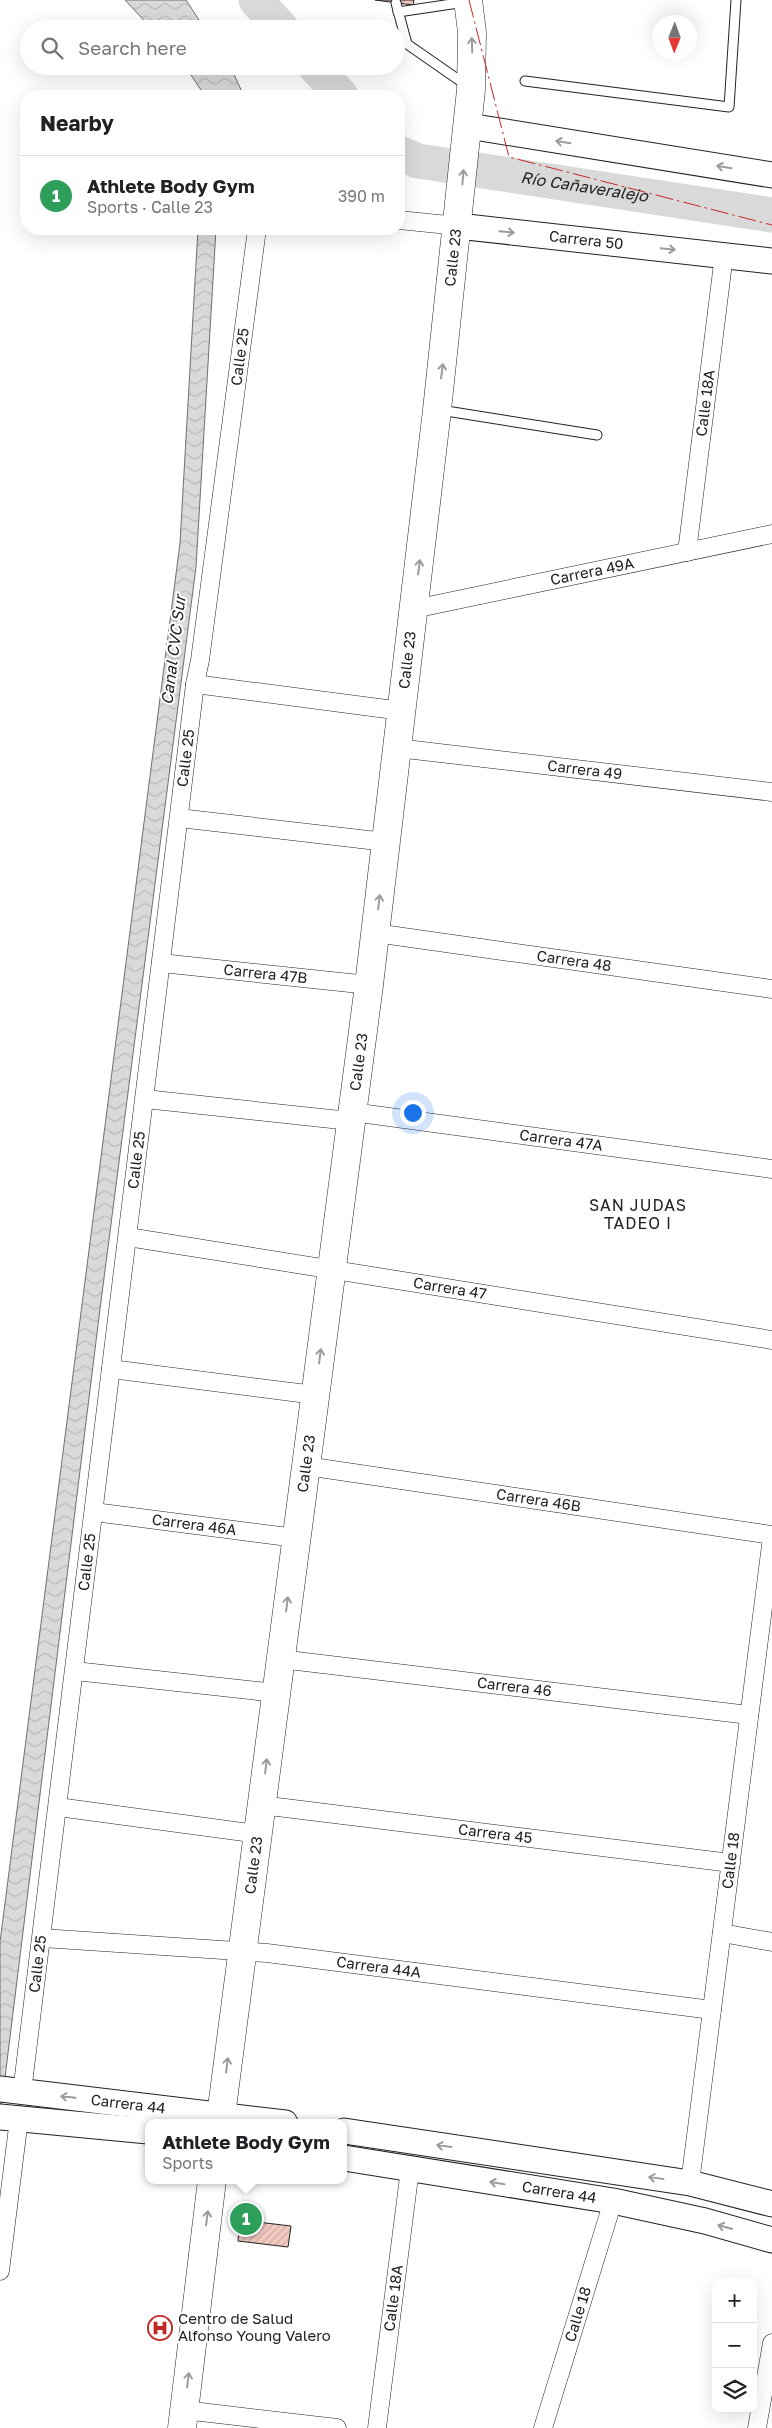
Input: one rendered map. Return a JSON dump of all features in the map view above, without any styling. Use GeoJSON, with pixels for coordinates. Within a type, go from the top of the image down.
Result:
{"type":"FeatureCollection","features":[{"type":"Feature","properties":{"kind":"main road","name":"Calle 23"},"geometry":{"type":"LineString","coordinates":[[220,2118],[376,933],[438,410],[471,90],[472,40],[468,1]]}},
{"type":"Feature","properties":{"kind":"main road"},"geometry":{"type":"LineString","coordinates":[[467,136],[772,175]]}},
{"type":"Feature","properties":{"kind":"main road","name":"Carrera 50"},"geometry":{"type":"LineString","coordinates":[[459,217],[724,256],[772,261]]}},
{"type":"Feature","properties":{"kind":"main road","name":"Carrera 44"},"geometry":{"type":"LineString","coordinates":[[11,2091],[233,2119]]}},
{"type":"Feature","properties":{"kind":"main road","name":"Carrera 44"},"geometry":{"type":"LineString","coordinates":[[9,2118],[145,2131]]}},
{"type":"Feature","properties":{"kind":"main road","name":"Carrera 44"},"geometry":{"type":"LineString","coordinates":[[347,2131],[690,2183],[772,2204]]}},
{"type":"Feature","properties":{"kind":"main road","name":"Carrera 44"},"geometry":{"type":"LineString","coordinates":[[347,2158],[613,2201],[706,2221],[772,2240]]}},
{"type":"Feature","properties":{"kind":"main road"},"geometry":{"type":"LineString","coordinates":[[183,2419],[212,2184]]}},
{"type":"Feature","properties":{"kind":"street","name":"Carrera 50"},"geometry":{"type":"LineString","coordinates":[[405,220],[459,217]]}},
{"type":"Feature","properties":{"kind":"street","name":"Calle 25"},"geometry":{"type":"LineString","coordinates":[[11,2091],[42,1938],[195,684],[256,235]]}},
{"type":"Feature","properties":{"kind":"street","name":"Calle 18A"},"geometry":{"type":"LineString","coordinates":[[687,552],[724,256]]}},
{"type":"Feature","properties":{"kind":"street","name":"Carrera 49A"},"geometry":{"type":"LineString","coordinates":[[414,610],[772,534]]}},
{"type":"Feature","properties":{"kind":"street"},"geometry":{"type":"LineString","coordinates":[[195,684],[402,711]]}},
{"type":"Feature","properties":{"kind":"street","name":"Carrera 49"},"geometry":{"type":"LineString","coordinates":[[397,748],[772,792]]}},
{"type":"Feature","properties":{"kind":"street"},"geometry":{"type":"LineString","coordinates":[[179,818],[386,842]]}},
{"type":"Feature","properties":{"kind":"street","name":"Carrera 48"},"geometry":{"type":"LineString","coordinates":[[376,933],[772,990]]}},
{"type":"Feature","properties":{"kind":"street","name":"Carrera 47B"},"geometry":{"type":"LineString","coordinates":[[161,963],[369,985]]}},
{"type":"Feature","properties":{"kind":"street","name":"Carrera 47A"},"geometry":{"type":"LineString","coordinates":[[144,1099],[351,1117],[772,1169]]}},
{"type":"Feature","properties":{"kind":"street","name":"Carrera 47"},"geometry":{"type":"LineString","coordinates":[[128,1237],[331,1271],[772,1340]]}},
{"type":"Feature","properties":{"kind":"street"},"geometry":{"type":"LineString","coordinates":[[112,1369],[315,1395]]}},
{"type":"Feature","properties":{"kind":"street","name":"Carrera 46B"},"geometry":{"type":"LineString","coordinates":[[306,1466],[772,1536]]}},
{"type":"Feature","properties":{"kind":"street","name":"Carrera 46A"},"geometry":{"type":"LineString","coordinates":[[94,1512],[296,1538]]}},
{"type":"Feature","properties":{"kind":"street","name":"Calle 18"},"geometry":{"type":"LineString","coordinates":[[690,2183],[772,1536]]}},
{"type":"Feature","properties":{"kind":"street","name":"Carrera 46"},"geometry":{"type":"LineString","coordinates":[[280,1659],[750,1715]]}},
{"type":"Feature","properties":{"kind":"street"},"geometry":{"type":"LineString","coordinates":[[75,1671],[276,1693]]}},
{"type":"Feature","properties":{"kind":"street","name":"Carrera 45"},"geometry":{"type":"LineString","coordinates":[[261,1805],[731,1863]]}},
{"type":"Feature","properties":{"kind":"street"},"geometry":{"type":"LineString","coordinates":[[58,1807],[258,1834]]}},
{"type":"Feature","properties":{"kind":"street"},"geometry":{"type":"LineString","coordinates":[[722,1933],[772,1942]]}},
{"type":"Feature","properties":{"kind":"street","name":"Carrera 44A"},"geometry":{"type":"LineString","coordinates":[[42,1938],[242,1952],[712,2010]]}},
{"type":"Feature","properties":{"kind":"street"},"geometry":{"type":"LineString","coordinates":[[0,2272],[9,2118]]}},
{"type":"Feature","properties":{"kind":"street","name":"Calle 18A"},"geometry":{"type":"LineString","coordinates":[[377,2428],[410,2169]]}},
{"type":"Feature","properties":{"kind":"street","name":"Calle 18"},"geometry":{"type":"LineString","coordinates":[[543,2428],[613,2201]]}},
{"type":"Feature","properties":{"kind":"street"},"geometry":{"type":"LineString","coordinates":[[757,2428],[772,2343]]}},
{"type":"Feature","properties":{"kind":"street"},"geometry":{"type":"LineString","coordinates":[[183,2419],[338,2428]]}},
{"type":"Feature","properties":{"kind":"lane"},"geometry":{"type":"LineString","coordinates":[[525,81],[730,107],[736,0]]}},
{"type":"Feature","properties":{"kind":"lane"},"geometry":{"type":"LineString","coordinates":[[400,20],[397,8],[468,1]]}},
{"type":"Feature","properties":{"kind":"lane"},"geometry":{"type":"LineString","coordinates":[[405,37],[407,44],[471,90]]}},
{"type":"Feature","properties":{"kind":"lane"},"geometry":{"type":"LineString","coordinates":[[438,410],[597,435]]}},
{"type":"Feature","properties":{"kind":"water"},"geometry":{"type":"Polygon","coordinates":[[[125,0],[186,0],[199,20],[144,20],[125,0]]]}},
{"type":"Feature","properties":{"kind":"water"},"geometry":{"type":"Polygon","coordinates":[[[191,75],[234,75],[241,90],[201,90],[191,75]]]}},
{"type":"Feature","properties":{"kind":"water","name":"Canal CVC Sur"},"geometry":{"type":"Polygon","coordinates":[[[198,235],[216,235],[196,567],[100,1309],[0,2118],[0,1942],[180,543],[198,235]]]}},
{"type":"Feature","properties":{"kind":"building"},"geometry":{"type":"Polygon","coordinates":[[[375,0],[414,0],[413,5],[375,0]]]}},
{"type":"Feature","properties":{"kind":"building"},"geometry":{"type":"Polygon","coordinates":[[[240,2220],[291,2226],[288,2247],[238,2241],[240,2220]]]}},
{"type":"Feature","properties":{"kind":"waterway","name":"Río Cañaveralejo"},"geometry":{"type":"LineString","coordinates":[[256,0],[274,20]]}},
{"type":"Feature","properties":{"kind":"waterway","name":"Río Cañaveralejo"},"geometry":{"type":"LineString","coordinates":[[323,75],[336,90]]}},
{"type":"Feature","properties":{"kind":"waterway","name":"Río Cañaveralejo"},"geometry":{"type":"LineString","coordinates":[[405,156],[418,161],[772,215]]}},
{"type":"Feature","properties":{"kind":"power"},"geometry":{"type":"LineString","coordinates":[[469,0],[509,157],[772,225]]}},
{"type":"Feature","properties":{"kind":"place","name":"Athlete Body Gym"},"geometry":{"type":"Point","coordinates":[246,2219]}},
{"type":"Feature","properties":{"kind":"place","name":"Centro de Salud Alfonso Young Valero"},"geometry":{"type":"Point","coordinates":[160,2328]}},
{"type":"Feature","properties":{"kind":"district","name":"SAN JUDAS TADEO I"},"geometry":{"type":"Point","coordinates":[638,1214]}}]}
